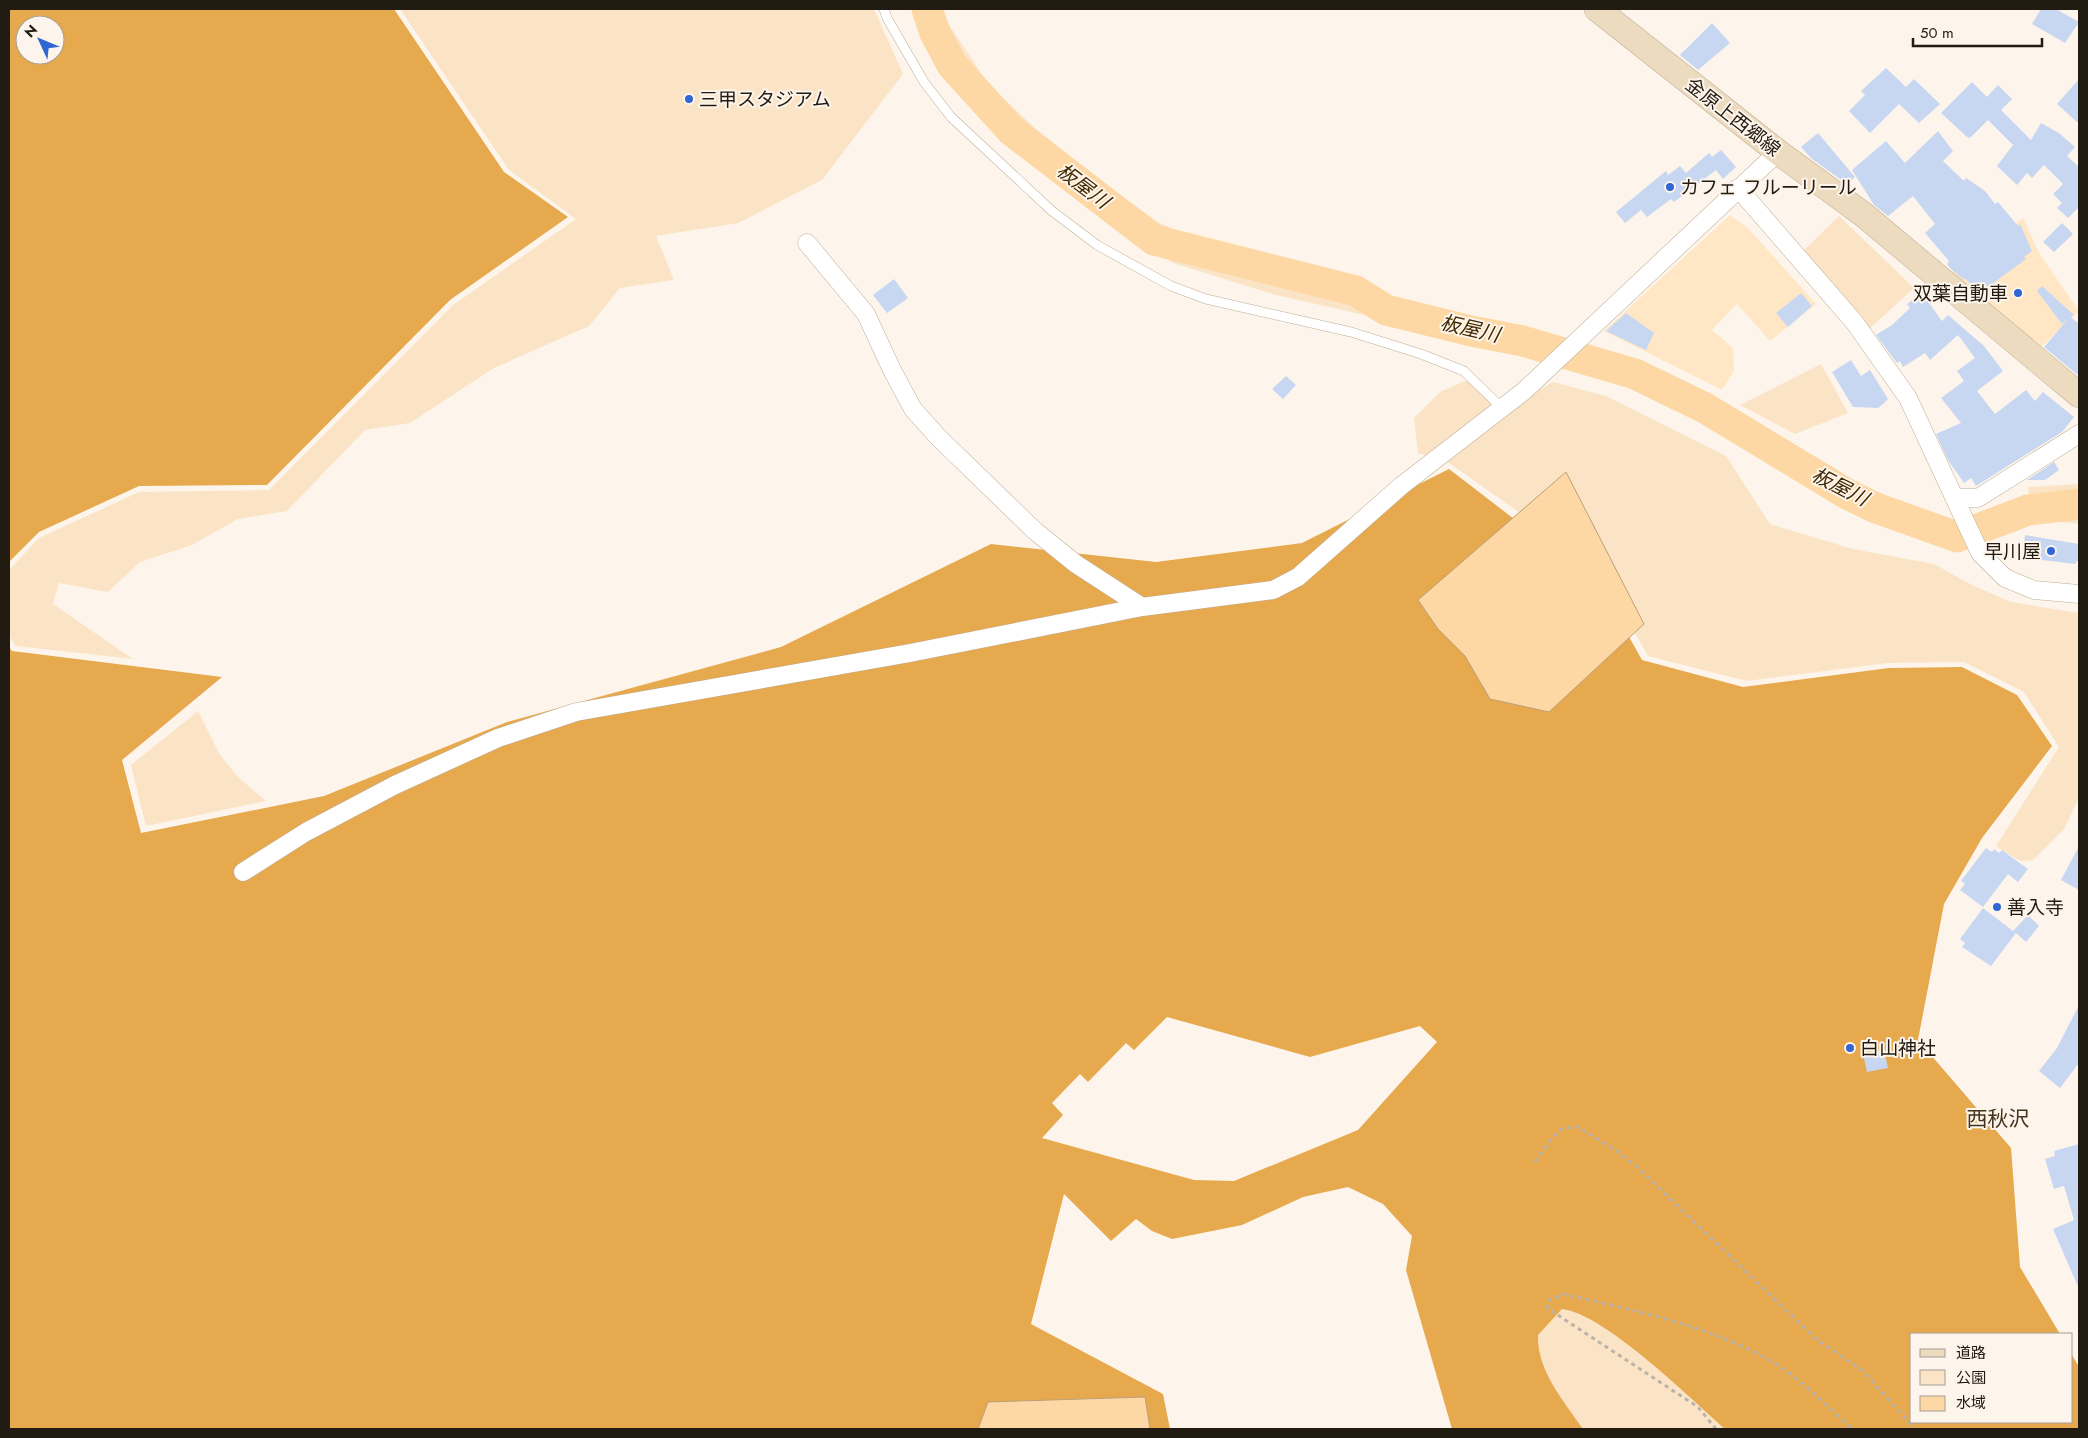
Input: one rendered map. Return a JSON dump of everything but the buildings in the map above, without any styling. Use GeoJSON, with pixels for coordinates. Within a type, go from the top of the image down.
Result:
{"type":"FeatureCollection","features":[{"type":"Feature","properties":{"kind":"main road","name":"金原上西郷線"},"geometry":{"type":"LineString","coordinates":[[1597,9],[1778,152],[1864,215],[2079,394]]}},
{"type":"Feature","properties":{"kind":"street"},"geometry":{"type":"LineString","coordinates":[[243,872],[306,832],[395,785],[498,738],[576,712],[920,651],[1142,607],[1274,590],[1298,577],[1401,486],[1548,370],[1778,152]]}},
{"type":"Feature","properties":{"kind":"street"},"geometry":{"type":"LineString","coordinates":[[1738,188],[1855,323],[1908,398],[1980,553],[2005,578],[2034,590],[2079,594]]}},
{"type":"Feature","properties":{"kind":"street"},"geometry":{"type":"LineString","coordinates":[[808,243],[866,314],[892,370],[914,409],[938,437],[1036,531],[1076,564],[1142,607]]}},
{"type":"Feature","properties":{"kind":"street"},"geometry":{"type":"LineString","coordinates":[[1957,502],[1978,498],[2079,434]]}},
{"type":"Feature","properties":{"kind":"lane"},"geometry":{"type":"LineString","coordinates":[[884,9],[887,18],[924,82],[952,117],[1052,211],[1098,245],[1170,286],[1206,299],[1351,332],[1464,371],[1502,408]]}},
{"type":"Feature","properties":{"kind":"path"},"geometry":{"type":"LineString","coordinates":[[1535,1162],[1552,1138],[1563,1128],[1578,1127],[1617,1151],[1636,1166],[1816,1339],[1862,1370],[1915,1429]]}},
{"type":"Feature","properties":{"kind":"path"},"geometry":{"type":"LineString","coordinates":[[1716,1429],[1698,1408],[1547,1308],[1549,1300],[1564,1294],[1666,1319],[1724,1338],[1764,1357],[1802,1383],[1852,1429]]}},
{"type":"Feature","properties":{"kind":"shaded area"},"geometry":{"type":"Polygon","coordinates":[[[9,9],[394,9],[504,172],[568,217],[450,300],[267,485],[139,486],[39,532],[9,562],[9,9]]]}},
{"type":"Feature","properties":{"kind":"shaded area"},"geometry":{"type":"Polygon","coordinates":[[[1730,215],[1749,229],[1816,304],[1770,341],[1737,304],[1712,330],[1733,348],[1734,371],[1722,390],[1604,331],[1730,215]]]}},
{"type":"Feature","properties":{"kind":"shaded area","name":"双葉自動車"},"geometry":{"type":"Polygon","coordinates":[[[2023,218],[2039,253],[2079,311],[2037,351],[1948,275],[2023,218]]]}},
{"type":"Feature","properties":{"kind":"shaded area"},"geometry":{"type":"Polygon","coordinates":[[[1449,469],[1531,532],[1596,578],[1642,660],[1743,687],[1889,668],[1962,667],[2017,695],[2052,746],[1982,838],[1944,904],[1918,1040],[2011,1148],[2020,1267],[2059,1333],[1910,1333],[1910,1423],[2073,1423],[2073,1357],[2079,1367],[2079,1429],[1725,1429],[1670,1379],[1624,1341],[1580,1314],[1562,1309],[1538,1335],[1539,1348],[1542,1361],[1553,1385],[1583,1429],[1452,1429],[1406,1270],[1412,1236],[1383,1204],[1348,1187],[1303,1197],[1242,1225],[1172,1239],[1152,1231],[1136,1219],[1111,1241],[1064,1194],[1031,1324],[1163,1394],[1170,1429],[9,1429],[9,647],[12,651],[222,677],[122,760],[141,833],[324,796],[507,722],[781,647],[991,544],[1156,562],[1302,543],[1449,469]],[[1167,1017],[1134,1050],[1126,1043],[1088,1082],[1080,1074],[1052,1103],[1063,1115],[1042,1138],[1194,1180],[1234,1181],[1358,1130],[1437,1042],[1420,1026],[1310,1057],[1167,1017]]]}},
{"type":"Feature","properties":{"kind":"green space"},"geometry":{"type":"Polygon","coordinates":[[[400,9],[874,9],[903,74],[822,180],[738,223],[656,236],[674,280],[620,288],[589,326],[494,368],[410,423],[365,430],[287,511],[238,519],[192,545],[140,562],[108,592],[59,583],[53,604],[133,659],[16,646],[9,636],[9,570],[39,538],[139,492],[269,490],[453,305],[576,219],[509,170],[400,9]]]}},
{"type":"Feature","properties":{"kind":"green space"},"geometry":{"type":"Polygon","coordinates":[[[930,9],[941,9],[949,25],[989,85],[1035,128],[1105,184],[1158,222],[1217,250],[1185,245],[1139,223],[1006,118],[952,51],[930,9]]]}},
{"type":"Feature","properties":{"kind":"green space"},"geometry":{"type":"Polygon","coordinates":[[[1839,216],[1914,288],[1865,333],[1800,254],[1839,216]]]}},
{"type":"Feature","properties":{"kind":"green space"},"geometry":{"type":"Polygon","coordinates":[[[1137,241],[1174,255],[1360,298],[1368,306],[1373,317],[1276,295],[1173,263],[1137,241]]]}},
{"type":"Feature","properties":{"kind":"green space"},"geometry":{"type":"Polygon","coordinates":[[[1821,364],[1848,413],[1795,434],[1740,405],[1821,364]]]}},
{"type":"Feature","properties":{"kind":"green space"},"geometry":{"type":"Polygon","coordinates":[[[1467,380],[1511,406],[1553,382],[1606,396],[1726,456],[1770,524],[1853,549],[1934,564],[1972,585],[2011,602],[2079,613],[2079,798],[2064,829],[2033,860],[2020,861],[1996,846],[2059,747],[2024,692],[1964,662],[1888,663],[1747,681],[1648,656],[1597,567],[1449,463],[1418,453],[1414,418],[1440,392],[1467,380]]]}},
{"type":"Feature","properties":{"kind":"green space"},"geometry":{"type":"Polygon","coordinates":[[[2079,484],[2079,498],[2030,504],[2028,487],[2079,484]]]}},
{"type":"Feature","properties":{"kind":"green space"},"geometry":{"type":"Polygon","coordinates":[[[2079,510],[2079,524],[2033,519],[2031,512],[2079,510]]]}},
{"type":"Feature","properties":{"kind":"green space"},"geometry":{"type":"Polygon","coordinates":[[[198,711],[220,755],[238,777],[266,801],[146,826],[131,765],[198,711]]]}},
{"type":"Feature","properties":{"kind":"green space"},"geometry":{"type":"Polygon","coordinates":[[[1562,1309],[1580,1314],[1624,1341],[1670,1379],[1725,1429],[1583,1429],[1553,1385],[1542,1361],[1539,1348],[1538,1335],[1562,1309]]]}},
{"type":"Feature","properties":{"kind":"water"},"geometry":{"type":"Polygon","coordinates":[[[1566,472],[1644,624],[1549,712],[1490,699],[1465,656],[1438,629],[1418,600],[1566,472]]]}},
{"type":"Feature","properties":{"kind":"water"},"geometry":{"type":"Polygon","coordinates":[[[1145,1397],[1150,1429],[978,1429],[988,1402],[1145,1397]]]}},
{"type":"Feature","properties":{"kind":"waterway","name":"板屋川"},"geometry":{"type":"LineString","coordinates":[[927,9],[935,33],[952,65],[1012,131],[1154,240],[1356,291],[1386,310],[1471,331],[1523,341],[1635,374],[1705,408],[1847,494],[1876,508],[1957,537],[2028,510],[2079,504]]}},
{"type":"Feature","properties":{"kind":"place","name":"三甲スタジアム"},"geometry":{"type":"Point","coordinates":[689,99]}},
{"type":"Feature","properties":{"kind":"place","name":"カフェ フルーリール"},"geometry":{"type":"Point","coordinates":[1670,187]}},
{"type":"Feature","properties":{"kind":"place","name":"双葉自動車"},"geometry":{"type":"Point","coordinates":[2018,293]}},
{"type":"Feature","properties":{"kind":"place","name":"早川屋"},"geometry":{"type":"Point","coordinates":[2051,551]}},
{"type":"Feature","properties":{"kind":"place","name":"善入寺"},"geometry":{"type":"Point","coordinates":[1997,907]}},
{"type":"Feature","properties":{"kind":"place","name":"白山神社"},"geometry":{"type":"Point","coordinates":[1850,1048]}},
{"type":"Feature","properties":{"kind":"district","name":"西秋沢"},"geometry":{"type":"Point","coordinates":[1998,1119]}}]}
